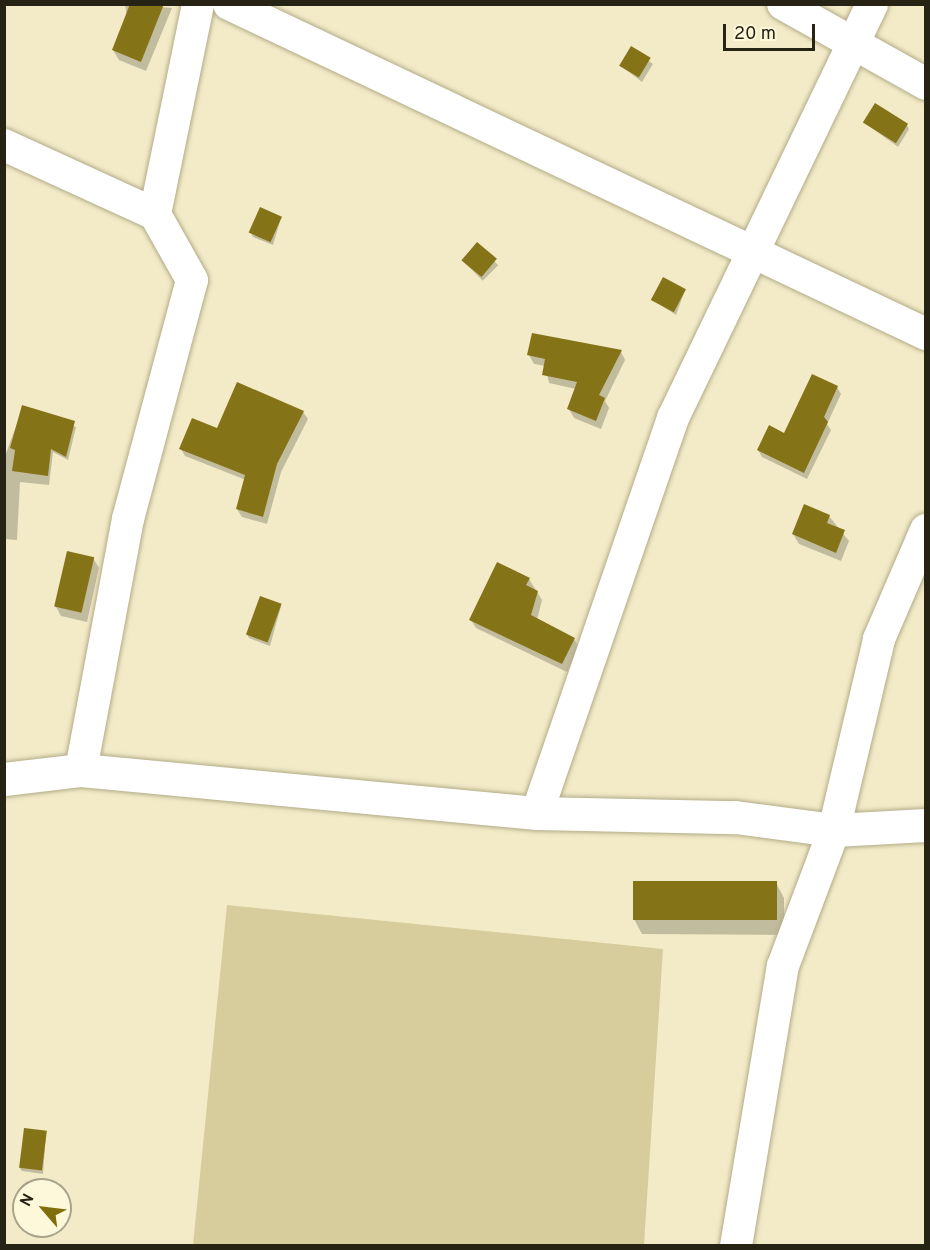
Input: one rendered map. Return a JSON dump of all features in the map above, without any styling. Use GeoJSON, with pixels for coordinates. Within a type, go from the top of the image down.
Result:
{"type":"FeatureCollection","features":[{"type":"Feature","properties":{"kind":"street"},"geometry":{"type":"LineString","coordinates":[[155,214],[198,4]]}},
{"type":"Feature","properties":{"kind":"street"},"geometry":{"type":"LineString","coordinates":[[229,4],[751,255],[926,334]]}},
{"type":"Feature","properties":{"kind":"street"},"geometry":{"type":"LineString","coordinates":[[783,4],[851,46],[926,84]]}},
{"type":"Feature","properties":{"kind":"street"},"geometry":{"type":"LineString","coordinates":[[537,813],[673,418],[872,4]]}},
{"type":"Feature","properties":{"kind":"street"},"geometry":{"type":"LineString","coordinates":[[4,145],[155,214],[192,279],[128,519],[81,770]]}},
{"type":"Feature","properties":{"kind":"street"},"geometry":{"type":"LineString","coordinates":[[736,1245],[783,966],[834,830],[879,639],[926,530]]}},
{"type":"Feature","properties":{"kind":"street"},"geometry":{"type":"LineString","coordinates":[[4,779],[81,770],[537,813],[735,817],[834,830],[926,825]]}},
{"type":"Feature","properties":{"kind":"shaded area"},"geometry":{"type":"Polygon","coordinates":[[[227,905],[663,949],[644,1245],[193,1245],[227,905]]]}},
{"type":"Feature","properties":{"kind":"building"},"geometry":{"type":"Polygon","coordinates":[[[130,4],[164,4],[141,62],[112,50],[130,4]]]}},
{"type":"Feature","properties":{"kind":"building"},"geometry":{"type":"Polygon","coordinates":[[[631,46],[651,58],[639,78],[619,66],[631,46]]]}},
{"type":"Feature","properties":{"kind":"building"},"geometry":{"type":"Polygon","coordinates":[[[875,103],[908,124],[896,143],[863,123],[875,103]]]}},
{"type":"Feature","properties":{"kind":"building"},"geometry":{"type":"Polygon","coordinates":[[[260,207],[282,217],[271,242],[249,233],[260,207]]]}},
{"type":"Feature","properties":{"kind":"building"},"geometry":{"type":"Polygon","coordinates":[[[477,242],[497,259],[481,277],[462,260],[477,242]]]}},
{"type":"Feature","properties":{"kind":"building"},"geometry":{"type":"Polygon","coordinates":[[[663,277],[686,289],[674,312],[651,300],[663,277]]]}},
{"type":"Feature","properties":{"kind":"building"},"geometry":{"type":"Polygon","coordinates":[[[532,333],[622,350],[599,395],[605,398],[596,421],[567,409],[577,382],[542,375],[545,359],[527,355],[532,333]]]}},
{"type":"Feature","properties":{"kind":"building"},"geometry":{"type":"Polygon","coordinates":[[[812,374],[838,386],[824,417],[828,422],[804,473],[757,450],[769,425],[784,433],[812,374]]]}},
{"type":"Feature","properties":{"kind":"building"},"geometry":{"type":"Polygon","coordinates":[[[237,382],[304,411],[277,464],[263,517],[236,509],[245,475],[179,449],[192,418],[217,428],[237,382]]]}},
{"type":"Feature","properties":{"kind":"building"},"geometry":{"type":"Polygon","coordinates":[[[22,405],[75,421],[66,457],[51,449],[48,476],[12,471],[15,450],[10,448],[22,405]]]}},
{"type":"Feature","properties":{"kind":"building"},"geometry":{"type":"Polygon","coordinates":[[[804,504],[830,515],[827,523],[845,530],[836,553],[792,534],[804,504]]]}},
{"type":"Feature","properties":{"kind":"building"},"geometry":{"type":"Polygon","coordinates":[[[67,551],[94,557],[81,613],[54,607],[67,551]]]}},
{"type":"Feature","properties":{"kind":"building"},"geometry":{"type":"Polygon","coordinates":[[[497,562],[530,578],[526,585],[538,591],[531,615],[575,638],[562,664],[469,620],[497,562]]]}},
{"type":"Feature","properties":{"kind":"building"},"geometry":{"type":"Polygon","coordinates":[[[260,596],[282,604],[268,642],[246,635],[260,596]]]}},
{"type":"Feature","properties":{"kind":"building"},"geometry":{"type":"Polygon","coordinates":[[[633,881],[777,881],[777,920],[633,920],[633,881]]]}},
{"type":"Feature","properties":{"kind":"building"},"geometry":{"type":"Polygon","coordinates":[[[24,1128],[47,1131],[42,1171],[19,1168],[24,1128]]]}}]}
